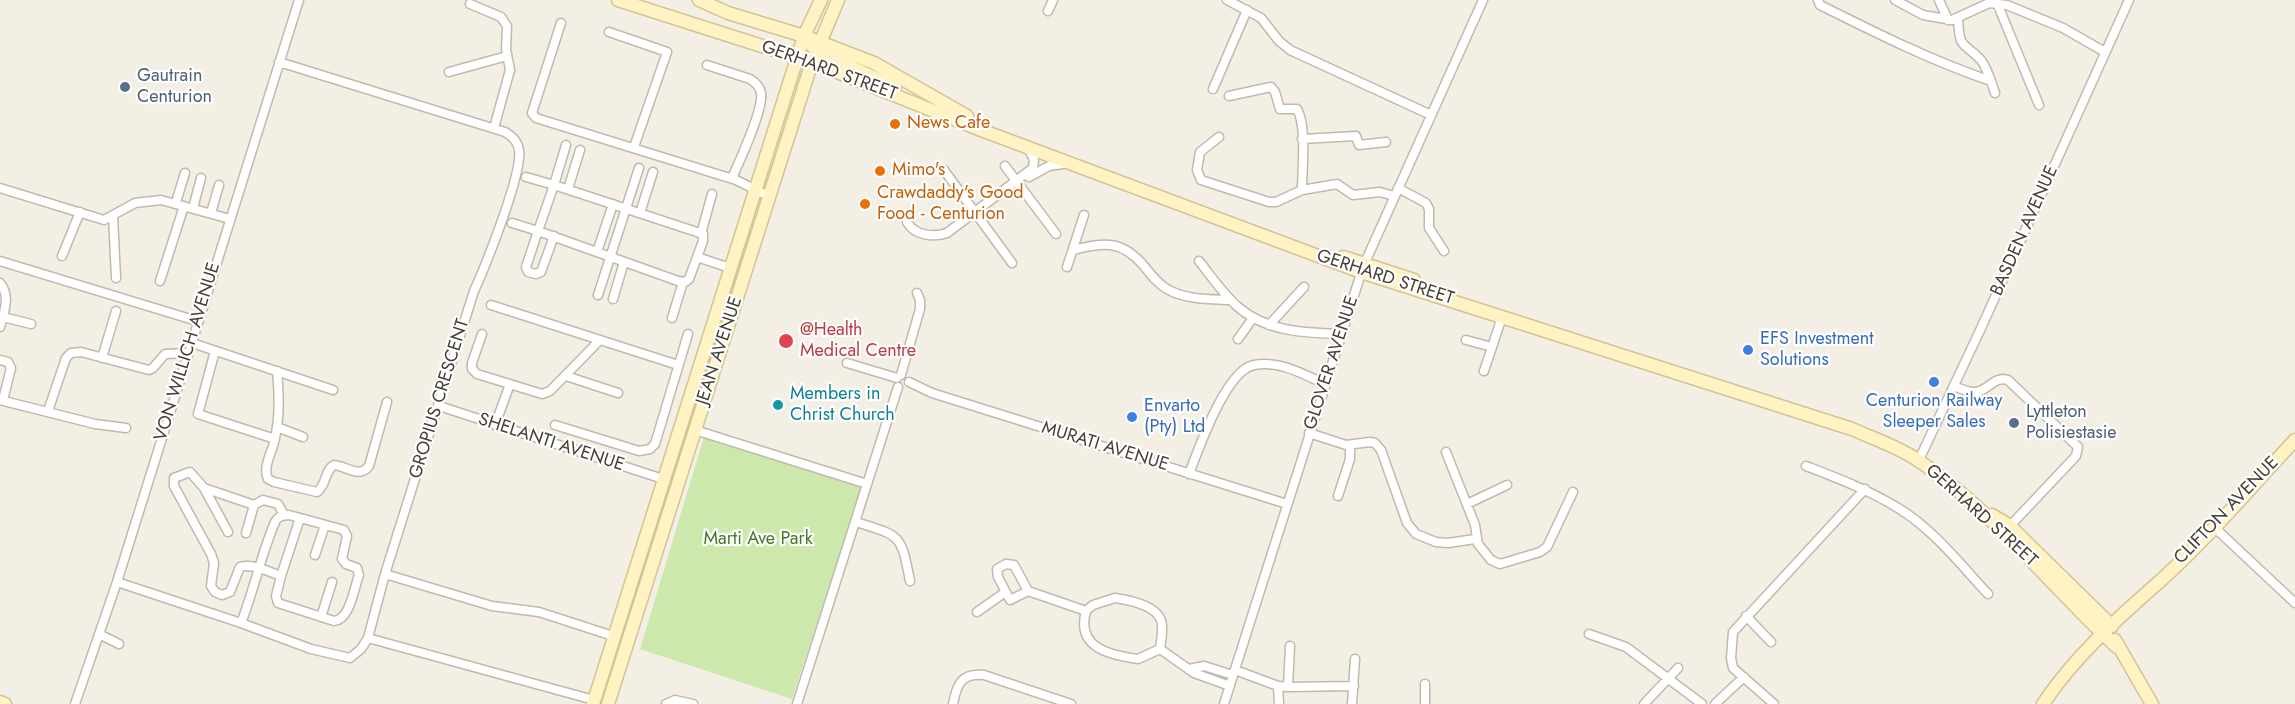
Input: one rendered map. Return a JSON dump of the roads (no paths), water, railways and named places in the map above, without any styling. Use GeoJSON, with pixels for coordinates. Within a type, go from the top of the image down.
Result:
{"type":"FeatureCollection","features":[{"type":"Feature","properties":{"kind":"street","name":"VON WILLICH AVENUE"},"geometry":{"type":"LineString","coordinates":[[75,704],[117,582],[299,0]]}},
{"type":"Feature","properties":{"kind":"street","name":"GERHARD STREET"},"geometry":{"type":"LineString","coordinates":[[618,0],[812,62],[1073,164],[1363,268],[1502,316],[1830,421],[1920,457]]}},
{"type":"Feature","properties":{"kind":"street","name":"GERHARD STREET"},"geometry":{"type":"LineString","coordinates":[[699,0],[728,13],[804,36],[818,46],[874,63],[985,126],[1363,268],[1828,416],[1920,457],[1995,517],[2111,635],[2152,704]]}},
{"type":"Feature","properties":{"kind":"street","name":"JEAN AVENUE"},"geometry":{"type":"LineString","coordinates":[[593,702],[797,57],[820,0]]}},
{"type":"Feature","properties":{"kind":"street","name":"JEAN AVENUE"},"geometry":{"type":"LineString","coordinates":[[608,704],[812,62],[838,0]]}},
{"type":"Feature","properties":{"kind":"street"},"geometry":{"type":"LineString","coordinates":[[1048,11],[1053,0]]}},
{"type":"Feature","properties":{"kind":"street"},"geometry":{"type":"LineString","coordinates":[[1227,0],[1261,18],[1290,50],[1431,115]]}},
{"type":"Feature","properties":{"kind":"street","name":"GLOVER AVENUE"},"geometry":{"type":"LineString","coordinates":[[1224,704],[1363,268],[1483,0]]}},
{"type":"Feature","properties":{"kind":"street"},"geometry":{"type":"LineString","coordinates":[[1818,0],[1820,5],[1869,30],[1955,69],[1991,81]]}},
{"type":"Feature","properties":{"kind":"street"},"geometry":{"type":"LineString","coordinates":[[1894,0],[1923,15],[1948,20],[1958,19],[1983,3],[1997,3],[2063,28],[2105,52]]}},
{"type":"Feature","properties":{"kind":"street"},"geometry":{"type":"LineString","coordinates":[[1939,0],[1948,20]]}},
{"type":"Feature","properties":{"kind":"street","name":"BASDEN AVENUE"},"geometry":{"type":"LineString","coordinates":[[1920,457],[2129,0]]}},
{"type":"Feature","properties":{"kind":"street"},"geometry":{"type":"LineString","coordinates":[[1997,3],[2039,105]]}},
{"type":"Feature","properties":{"kind":"street"},"geometry":{"type":"LineString","coordinates":[[470,4],[501,17],[507,26],[507,56],[510,70],[494,128]]}},
{"type":"Feature","properties":{"kind":"street"},"geometry":{"type":"LineString","coordinates":[[1212,89],[1247,10]]}},
{"type":"Feature","properties":{"kind":"street"},"geometry":{"type":"LineString","coordinates":[[1958,19],[1962,45],[1982,61],[1995,93]]}},
{"type":"Feature","properties":{"kind":"street"},"geometry":{"type":"LineString","coordinates":[[561,23],[533,115],[538,119],[732,178],[770,197]]}},
{"type":"Feature","properties":{"kind":"street"},"geometry":{"type":"LineString","coordinates":[[609,32],[667,52],[634,147]]}},
{"type":"Feature","properties":{"kind":"street"},"geometry":{"type":"LineString","coordinates":[[818,46],[898,89],[923,106]]}},
{"type":"Feature","properties":{"kind":"street"},"geometry":{"type":"LineString","coordinates":[[449,72],[507,56]]}},
{"type":"Feature","properties":{"kind":"street","name":"GROPIUS CRESCENT"},"geometry":{"type":"LineString","coordinates":[[279,62],[494,128],[514,139],[519,149],[520,158],[491,249],[474,291],[368,638]]}},
{"type":"Feature","properties":{"kind":"street"},"geometry":{"type":"LineString","coordinates":[[707,65],[750,79],[761,92],[756,118],[732,178]]}},
{"type":"Feature","properties":{"kind":"street"},"geometry":{"type":"LineString","coordinates":[[1229,96],[1271,87],[1275,92],[1280,109],[1293,108],[1299,112],[1302,139],[1302,190]]}},
{"type":"Feature","properties":{"kind":"street"},"geometry":{"type":"LineString","coordinates":[[1302,139],[1356,136],[1359,145],[1386,142]]}},
{"type":"Feature","properties":{"kind":"street"},"geometry":{"type":"LineString","coordinates":[[1219,137],[1200,152],[1197,170],[1201,180],[1269,202],[1276,202],[1302,190],[1336,184],[1353,195],[1396,192],[1426,203],[1429,209],[1429,228],[1444,251]]}},
{"type":"Feature","properties":{"kind":"street"},"geometry":{"type":"LineString","coordinates":[[554,236],[541,272],[536,274],[528,272],[526,267],[566,145]]}},
{"type":"Feature","properties":{"kind":"street"},"geometry":{"type":"LineString","coordinates":[[1028,147],[1034,160],[1035,170]]}},
{"type":"Feature","properties":{"kind":"street"},"geometry":{"type":"LineString","coordinates":[[568,189],[580,150]]}},
{"type":"Feature","properties":{"kind":"street"},"geometry":{"type":"LineString","coordinates":[[907,222],[913,231],[940,236],[1035,170],[1055,164],[1073,164]]}},
{"type":"Feature","properties":{"kind":"street"},"geometry":{"type":"LineString","coordinates":[[1005,166],[1016,184],[1056,234]]}},
{"type":"Feature","properties":{"kind":"street"},"geometry":{"type":"LineString","coordinates":[[598,295],[639,168]]}},
{"type":"Feature","properties":{"kind":"street"},"geometry":{"type":"LineString","coordinates":[[944,170],[1012,263]]}},
{"type":"Feature","properties":{"kind":"street"},"geometry":{"type":"LineString","coordinates":[[640,213],[653,172]]}},
{"type":"Feature","properties":{"kind":"street"},"geometry":{"type":"LineString","coordinates":[[160,281],[180,204],[185,173]]}},
{"type":"Feature","properties":{"kind":"street"},"geometry":{"type":"LineString","coordinates":[[512,223],[683,282],[689,279],[704,238],[701,234],[640,213],[526,177]]}},
{"type":"Feature","properties":{"kind":"street"},"geometry":{"type":"LineString","coordinates":[[193,208],[201,178]]}},
{"type":"Feature","properties":{"kind":"street"},"geometry":{"type":"LineString","coordinates":[[211,213],[219,184]]}},
{"type":"Feature","properties":{"kind":"street"},"geometry":{"type":"LineString","coordinates":[[0,188],[104,220],[140,201],[161,200],[230,219]]}},
{"type":"Feature","properties":{"kind":"street"},"geometry":{"type":"LineString","coordinates":[[701,234],[712,194]]}},
{"type":"Feature","properties":{"kind":"street"},"geometry":{"type":"LineString","coordinates":[[597,252],[613,204]]}},
{"type":"Feature","properties":{"kind":"street"},"geometry":{"type":"LineString","coordinates":[[62,256],[80,212]]}},
{"type":"Feature","properties":{"kind":"street"},"geometry":{"type":"LineString","coordinates":[[1067,267],[1084,215]]}},
{"type":"Feature","properties":{"kind":"street"},"geometry":{"type":"LineString","coordinates":[[112,216],[116,278]]}},
{"type":"Feature","properties":{"kind":"street"},"geometry":{"type":"LineString","coordinates":[[1074,250],[1100,244],[1117,245],[1136,256],[1157,282],[1168,290],[1197,298],[1231,300]]}},
{"type":"Feature","properties":{"kind":"street"},"geometry":{"type":"LineString","coordinates":[[697,257],[730,268]]}},
{"type":"Feature","properties":{"kind":"street"},"geometry":{"type":"LineString","coordinates":[[0,261],[197,321]]}},
{"type":"Feature","properties":{"kind":"street"},"geometry":{"type":"LineString","coordinates":[[1198,261],[1231,300],[1253,318],[1269,325],[1306,333],[1341,334]]}},
{"type":"Feature","properties":{"kind":"street"},"geometry":{"type":"LineString","coordinates":[[613,299],[624,262]]}},
{"type":"Feature","properties":{"kind":"street"},"geometry":{"type":"LineString","coordinates":[[672,318],[683,282]]}},
{"type":"Feature","properties":{"kind":"street"},"geometry":{"type":"LineString","coordinates":[[0,283],[5,289],[6,299],[0,327]]}},
{"type":"Feature","properties":{"kind":"street"},"geometry":{"type":"LineString","coordinates":[[1269,325],[1304,287]]}},
{"type":"Feature","properties":{"kind":"street"},"geometry":{"type":"LineString","coordinates":[[797,704],[902,380],[920,309],[920,300],[916,293]]}},
{"type":"Feature","properties":{"kind":"street"},"geometry":{"type":"LineString","coordinates":[[491,305],[678,365]]}},
{"type":"Feature","properties":{"kind":"street"},"geometry":{"type":"LineString","coordinates":[[102,358],[116,311]]}},
{"type":"Feature","properties":{"kind":"street"},"geometry":{"type":"LineString","coordinates":[[3,316],[31,324]]}},
{"type":"Feature","properties":{"kind":"street"},"geometry":{"type":"LineString","coordinates":[[1484,371],[1502,316]]}},
{"type":"Feature","properties":{"kind":"street"},"geometry":{"type":"LineString","coordinates":[[1238,339],[1253,318]]}},
{"type":"Feature","properties":{"kind":"street"},"geometry":{"type":"LineString","coordinates":[[482,334],[472,363],[472,369],[477,374],[544,394],[566,376],[598,340]]}},
{"type":"Feature","properties":{"kind":"street"},"geometry":{"type":"LineString","coordinates":[[555,425],[639,451],[650,449],[655,444],[688,334]]}},
{"type":"Feature","properties":{"kind":"street"},"geometry":{"type":"LineString","coordinates":[[1466,340],[1492,347]]}},
{"type":"Feature","properties":{"kind":"street"},"geometry":{"type":"LineString","coordinates":[[192,343],[333,390]]}},
{"type":"Feature","properties":{"kind":"street"},"geometry":{"type":"LineString","coordinates":[[215,351],[198,413],[275,439]]}},
{"type":"Feature","properties":{"kind":"street"},"geometry":{"type":"LineString","coordinates":[[48,411],[69,354],[81,352],[149,370],[165,354],[188,353]]}},
{"type":"Feature","properties":{"kind":"street"},"geometry":{"type":"LineString","coordinates":[[0,360],[8,362],[11,368],[1,400],[94,424],[126,428]]}},
{"type":"Feature","properties":{"kind":"street","name":"MURATI AVENUE"},"geometry":{"type":"LineString","coordinates":[[847,363],[1287,504]]}},
{"type":"Feature","properties":{"kind":"street"},"geometry":{"type":"LineString","coordinates":[[1189,474],[1216,409],[1235,377],[1252,365],[1275,364],[1325,384]]}},
{"type":"Feature","properties":{"kind":"street"},"geometry":{"type":"LineString","coordinates":[[277,371],[279,399],[277,428],[265,471],[268,479],[317,492],[323,486],[331,466],[339,465],[359,472],[368,468],[387,402]]}},
{"type":"Feature","properties":{"kind":"street"},"geometry":{"type":"LineString","coordinates":[[566,376],[618,393]]}},
{"type":"Feature","properties":{"kind":"street"},"geometry":{"type":"LineString","coordinates":[[1954,386],[1972,393],[1978,392],[1998,379],[2008,380],[2078,447],[2076,456],[2007,530]]}},
{"type":"Feature","properties":{"kind":"street"},"geometry":{"type":"LineString","coordinates":[[495,425],[510,384]]}},
{"type":"Feature","properties":{"kind":"street","name":"SHELANTI AVENUE"},"geometry":{"type":"LineString","coordinates":[[439,406],[663,479]]}},
{"type":"Feature","properties":{"kind":"street"},"geometry":{"type":"LineString","coordinates":[[277,428],[303,437]]}},
{"type":"Feature","properties":{"kind":"street"},"geometry":{"type":"LineString","coordinates":[[695,430],[867,484]]}},
{"type":"Feature","properties":{"kind":"street"},"geometry":{"type":"LineString","coordinates":[[1309,433],[1350,445],[1375,443],[1381,450],[1407,523],[1416,534],[1436,542],[1448,543],[1475,539]]}},
{"type":"Feature","properties":{"kind":"street","name":"CLIFTON AVENUE"},"geometry":{"type":"LineString","coordinates":[[2044,704],[2295,440]]}},
{"type":"Feature","properties":{"kind":"street"},"geometry":{"type":"LineString","coordinates":[[1338,496],[1350,459],[1350,445]]}},
{"type":"Feature","properties":{"kind":"street"},"geometry":{"type":"LineString","coordinates":[[1446,452],[1475,525],[1475,539],[1480,549],[1495,563],[1500,564],[1540,552],[1550,544],[1573,492]]}},
{"type":"Feature","properties":{"kind":"street"},"geometry":{"type":"LineString","coordinates":[[1806,466],[1865,489],[1899,508],[1929,531],[1988,594]]}},
{"type":"Feature","properties":{"kind":"street"},"geometry":{"type":"LineString","coordinates":[[228,532],[204,488],[190,472],[179,475],[173,481],[214,563],[212,589],[222,595],[230,592],[238,571],[244,565],[281,576]]}},
{"type":"Feature","properties":{"kind":"street"},"geometry":{"type":"LineString","coordinates":[[1467,504],[1507,485]]}},
{"type":"Feature","properties":{"kind":"street"},"geometry":{"type":"LineString","coordinates":[[204,488],[254,505]]}},
{"type":"Feature","properties":{"kind":"street"},"geometry":{"type":"LineString","coordinates":[[1774,704],[1736,671],[1731,663],[1733,632],[1865,489]]}},
{"type":"Feature","properties":{"kind":"street"},"geometry":{"type":"LineString","coordinates":[[246,533],[254,505],[263,500],[278,504],[284,515]]}},
{"type":"Feature","properties":{"kind":"street"},"geometry":{"type":"LineString","coordinates":[[241,622],[275,522],[277,518],[284,515],[300,518],[346,532],[342,560],[357,568],[359,575],[345,616],[334,621],[278,603],[276,596],[281,576],[300,518]]}},
{"type":"Feature","properties":{"kind":"street"},"geometry":{"type":"LineString","coordinates":[[856,522],[890,533],[897,538],[906,560],[910,581]]}},
{"type":"Feature","properties":{"kind":"street"},"geometry":{"type":"LineString","coordinates":[[315,555],[325,525]]}},
{"type":"Feature","properties":{"kind":"street"},"geometry":{"type":"LineString","coordinates":[[2214,527],[2295,603]]}},
{"type":"Feature","properties":{"kind":"street"},"geometry":{"type":"LineString","coordinates":[[1028,591],[1010,600],[1004,593],[997,572],[999,567],[1010,564],[1017,568],[1028,591],[1086,611]]}},
{"type":"Feature","properties":{"kind":"street"},"geometry":{"type":"LineString","coordinates":[[386,574],[492,606],[538,612],[613,636]]}},
{"type":"Feature","properties":{"kind":"street"},"geometry":{"type":"LineString","coordinates":[[117,582],[241,622],[311,649],[350,658],[357,653],[368,638],[593,702]]}},
{"type":"Feature","properties":{"kind":"street"},"geometry":{"type":"LineString","coordinates":[[321,617],[332,582]]}},
{"type":"Feature","properties":{"kind":"street"},"geometry":{"type":"LineString","coordinates":[[977,612],[1004,593]]}},
{"type":"Feature","properties":{"kind":"street"},"geometry":{"type":"LineString","coordinates":[[1115,598],[1146,607],[1158,615],[1161,621],[1160,649],[1138,659],[1094,647],[1089,642],[1084,629],[1086,611],[1093,605],[1115,598]]}},
{"type":"Feature","properties":{"kind":"street"},"geometry":{"type":"LineString","coordinates":[[1746,616],[1772,642]]}},
{"type":"Feature","properties":{"kind":"street"},"geometry":{"type":"LineString","coordinates":[[99,634],[119,644]]}},
{"type":"Feature","properties":{"kind":"street"},"geometry":{"type":"LineString","coordinates":[[1588,634],[1626,647],[1702,704]]}},
{"type":"Feature","properties":{"kind":"street"},"geometry":{"type":"LineString","coordinates":[[1288,687],[1290,646]]}},
{"type":"Feature","properties":{"kind":"street"},"geometry":{"type":"LineString","coordinates":[[1160,649],[1179,664],[1200,676],[1230,686]]}},
{"type":"Feature","properties":{"kind":"street"},"geometry":{"type":"LineString","coordinates":[[1352,704],[1355,660]]}},
{"type":"Feature","properties":{"kind":"street"},"geometry":{"type":"LineString","coordinates":[[1189,669],[1204,666],[1278,686],[1354,686]]}},
{"type":"Feature","properties":{"kind":"street"},"geometry":{"type":"LineString","coordinates":[[1644,704],[1678,668]]}},
{"type":"Feature","properties":{"kind":"street"},"geometry":{"type":"LineString","coordinates":[[953,704],[961,681],[975,674],[1071,704]]}},
{"type":"Feature","properties":{"kind":"street"},"geometry":{"type":"LineString","coordinates":[[1715,704],[1744,676]]}},
{"type":"Feature","properties":{"kind":"street"},"geometry":{"type":"LineString","coordinates":[[1425,684],[1425,704]]}},
{"type":"Feature","properties":{"kind":"street"},"geometry":{"type":"LineString","coordinates":[[1278,686],[1279,704]]}},
{"type":"Feature","properties":{"kind":"street"},"geometry":{"type":"LineString","coordinates":[[666,704],[675,700],[693,704]]}},
{"type":"Feature","properties":{"kind":"street"},"geometry":{"type":"LineString","coordinates":[[0,702],[5,704]]}},
{"type":"Feature","properties":{"kind":"place","name":"Gautrain Centurion"},"geometry":{"type":"Point","coordinates":[125,87]}},
{"type":"Feature","properties":{"kind":"place","name":"News Cafe"},"geometry":{"type":"Point","coordinates":[895,124]}},
{"type":"Feature","properties":{"kind":"place","name":"Mimo's"},"geometry":{"type":"Point","coordinates":[880,171]}},
{"type":"Feature","properties":{"kind":"place","name":"Crawdaddy's Good Food - Centurion"},"geometry":{"type":"Point","coordinates":[865,204]}},
{"type":"Feature","properties":{"kind":"place","name":"@Health Medical Centre"},"geometry":{"type":"Point","coordinates":[786,341]}},
{"type":"Feature","properties":{"kind":"place","name":"EFS Investment Solutions"},"geometry":{"type":"Point","coordinates":[1748,350]}},
{"type":"Feature","properties":{"kind":"place","name":"Centurion Railway Sleeper Sales"},"geometry":{"type":"Point","coordinates":[1934,382]}},
{"type":"Feature","properties":{"kind":"place","name":"Members in Christ Church"},"geometry":{"type":"Point","coordinates":[778,405]}},
{"type":"Feature","properties":{"kind":"place","name":"Envarto (Pty) Ltd"},"geometry":{"type":"Point","coordinates":[1132,417]}},
{"type":"Feature","properties":{"kind":"place","name":"Lyttleton Polisiestasie"},"geometry":{"type":"Point","coordinates":[2014,423]}},
{"type":"Feature","properties":{"kind":"park label","name":"Marti Ave Park"},"geometry":{"type":"Point","coordinates":[758,540]}}]}
